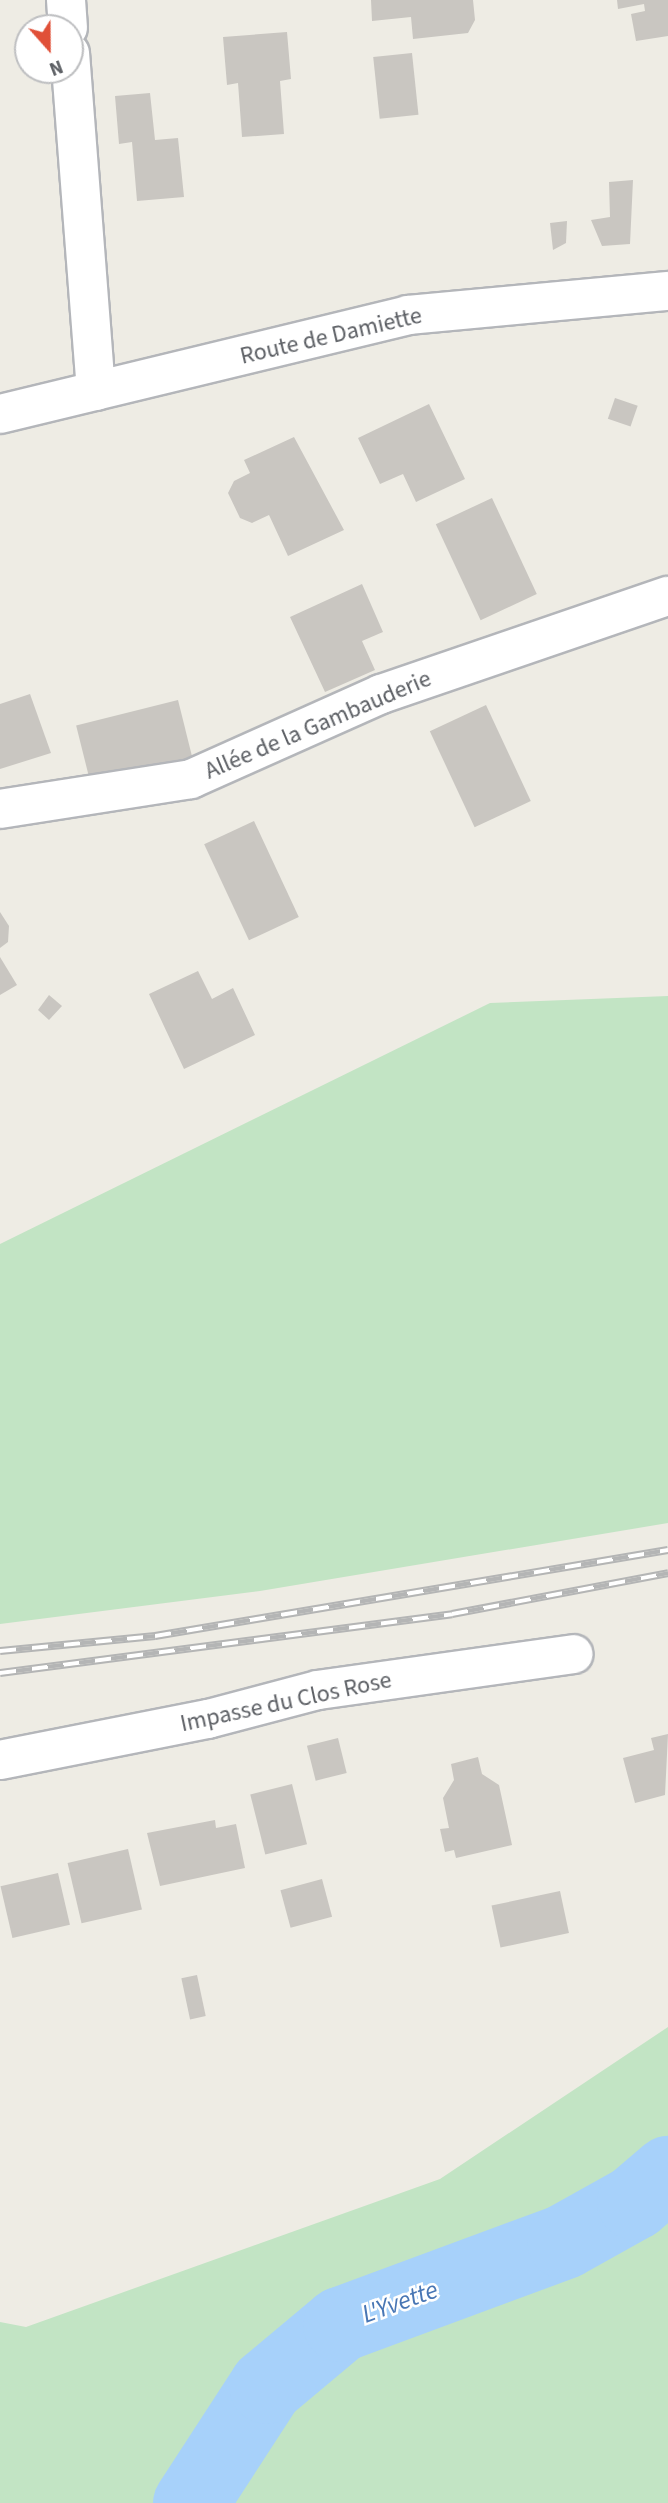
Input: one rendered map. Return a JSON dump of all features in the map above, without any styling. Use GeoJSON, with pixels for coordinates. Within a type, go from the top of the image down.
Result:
{"type":"FeatureCollection","features":[{"type":"Feature","properties":{"kind":"street"},"geometry":{"type":"LineString","coordinates":[[72,84],[96,391]]}},
{"type":"Feature","properties":{"kind":"street","name":"Route de Damiette"},"geometry":{"type":"LineString","coordinates":[[0,414],[408,315],[668,291]]}},
{"type":"Feature","properties":{"kind":"street","name":"Allée de la Gambauderie"},"geometry":{"type":"LineString","coordinates":[[0,809],[191,779],[381,694],[668,596]]}},
{"type":"Feature","properties":{"kind":"street","name":"Impasse du Clos Rose"},"geometry":{"type":"LineString","coordinates":[[0,1760],[208,1719],[318,1689],[573,1654]]}},
{"type":"Feature","properties":{"kind":"green space"},"geometry":{"type":"Polygon","coordinates":[[[668,996],[668,1523],[260,1591],[0,1624],[0,1244],[490,1003],[668,996]]]}},
{"type":"Feature","properties":{"kind":"green space"},"geometry":{"type":"Polygon","coordinates":[[[668,2027],[668,2503],[0,2503],[0,2322],[26,2327],[440,2179],[668,2027]]]}},
{"type":"Feature","properties":{"kind":"building"},"geometry":{"type":"Polygon","coordinates":[[[371,0],[473,0],[475,20],[468,33],[413,39],[411,17],[372,21],[371,0]]]}},
{"type":"Feature","properties":{"kind":"building"},"geometry":{"type":"Polygon","coordinates":[[[617,0],[668,0],[668,36],[636,41],[631,14],[645,11],[644,4],[618,9],[617,0]]]}},
{"type":"Feature","properties":{"kind":"building"},"geometry":{"type":"Polygon","coordinates":[[[287,32],[291,79],[280,81],[284,134],[242,137],[238,83],[227,85],[223,37],[287,32]]]}},
{"type":"Feature","properties":{"kind":"building"},"geometry":{"type":"Polygon","coordinates":[[[412,53],[418,115],[380,119],[373,57],[412,53]]]}},
{"type":"Feature","properties":{"kind":"building"},"geometry":{"type":"Polygon","coordinates":[[[150,93],[155,140],[178,138],[184,197],[137,201],[132,142],[119,144],[115,96],[150,93]]]}},
{"type":"Feature","properties":{"kind":"building"},"geometry":{"type":"Polygon","coordinates":[[[633,180],[630,244],[602,246],[591,220],[610,217],[609,182],[633,180]]]}},
{"type":"Feature","properties":{"kind":"building"},"geometry":{"type":"Polygon","coordinates":[[[567,221],[566,243],[553,250],[550,223],[567,221]]]}},
{"type":"Feature","properties":{"kind":"building"},"geometry":{"type":"Polygon","coordinates":[[[615,398],[638,406],[631,427],[608,419],[615,398]]]}},
{"type":"Feature","properties":{"kind":"building"},"geometry":{"type":"Polygon","coordinates":[[[429,404],[465,479],[416,502],[403,474],[380,484],[358,438],[429,404]]]}},
{"type":"Feature","properties":{"kind":"building"},"geometry":{"type":"Polygon","coordinates":[[[294,437],[344,530],[288,556],[269,515],[252,523],[240,518],[228,493],[234,481],[250,473],[244,460],[294,437]]]}},
{"type":"Feature","properties":{"kind":"building"},"geometry":{"type":"Polygon","coordinates":[[[492,498],[537,594],[481,620],[436,524],[492,498]]]}},
{"type":"Feature","properties":{"kind":"building"},"geometry":{"type":"Polygon","coordinates":[[[362,584],[383,632],[362,641],[375,670],[325,692],[290,617],[362,584]]]}},
{"type":"Feature","properties":{"kind":"building"},"geometry":{"type":"Polygon","coordinates":[[[30,694],[51,753],[0,769],[0,704],[30,694]]]}},
{"type":"Feature","properties":{"kind":"building"},"geometry":{"type":"Polygon","coordinates":[[[178,700],[193,759],[91,785],[76,725],[178,700]]]}},
{"type":"Feature","properties":{"kind":"building"},"geometry":{"type":"Polygon","coordinates":[[[486,705],[531,801],[475,827],[430,731],[486,705]]]}},
{"type":"Feature","properties":{"kind":"building"},"geometry":{"type":"Polygon","coordinates":[[[254,821],[299,917],[249,940],[204,844],[254,821]]]}},
{"type":"Feature","properties":{"kind":"building"},"geometry":{"type":"Polygon","coordinates":[[[0,912],[9,926],[8,942],[0,948],[0,912]]]}},
{"type":"Feature","properties":{"kind":"building"},"geometry":{"type":"Polygon","coordinates":[[[0,957],[17,985],[0,995],[0,957]]]}},
{"type":"Feature","properties":{"kind":"building"},"geometry":{"type":"Polygon","coordinates":[[[198,971],[212,999],[233,988],[255,1035],[184,1069],[149,994],[198,971]]]}},
{"type":"Feature","properties":{"kind":"building"},"geometry":{"type":"Polygon","coordinates":[[[49,995],[62,1006],[49,1020],[38,1010],[49,995]]]}},
{"type":"Feature","properties":{"kind":"building"},"geometry":{"type":"Polygon","coordinates":[[[668,1734],[665,1795],[635,1803],[623,1758],[654,1750],[651,1738],[668,1734]]]}},
{"type":"Feature","properties":{"kind":"building"},"geometry":{"type":"Polygon","coordinates":[[[338,1738],[347,1773],[316,1781],[307,1746],[338,1738]]]}},
{"type":"Feature","properties":{"kind":"building"},"geometry":{"type":"Polygon","coordinates":[[[478,1757],[482,1774],[499,1785],[512,1845],[456,1858],[454,1850],[445,1852],[440,1829],[449,1828],[443,1798],[454,1780],[451,1764],[478,1757]]]}},
{"type":"Feature","properties":{"kind":"building"},"geometry":{"type":"Polygon","coordinates":[[[292,1784],[307,1844],[265,1855],[250,1794],[292,1784]]]}},
{"type":"Feature","properties":{"kind":"building"},"geometry":{"type":"Polygon","coordinates":[[[215,1820],[216,1828],[236,1824],[245,1868],[160,1886],[147,1833],[215,1820]]]}},
{"type":"Feature","properties":{"kind":"building"},"geometry":{"type":"Polygon","coordinates":[[[128,1849],[142,1909],[82,1923],[68,1863],[128,1849]]]}},
{"type":"Feature","properties":{"kind":"building"},"geometry":{"type":"Polygon","coordinates":[[[58,1873],[70,1925],[12,1938],[1,1886],[58,1873]]]}},
{"type":"Feature","properties":{"kind":"building"},"geometry":{"type":"Polygon","coordinates":[[[322,1879],[332,1917],[291,1928],[280,1890],[322,1879]]]}},
{"type":"Feature","properties":{"kind":"building"},"geometry":{"type":"Polygon","coordinates":[[[560,1891],[569,1933],[500,1948],[492,1906],[560,1891]]]}},
{"type":"Feature","properties":{"kind":"building"},"geometry":{"type":"Polygon","coordinates":[[[197,1975],[206,2016],[190,2019],[181,1978],[197,1975]]]}},
{"type":"Feature","properties":{"kind":"waterway","name":"L'Yvette"},"geometry":{"type":"LineString","coordinates":[[190,2503],[266,2386],[340,2324],[564,2241],[634,2202],[668,2173]]}},
{"type":"Feature","properties":{"kind":"railway"},"geometry":{"type":"LineString","coordinates":[[0,1651],[155,1636],[668,1550]]}},
{"type":"Feature","properties":{"kind":"railway"},"geometry":{"type":"LineString","coordinates":[[0,1673],[452,1614],[668,1573]]}}]}
